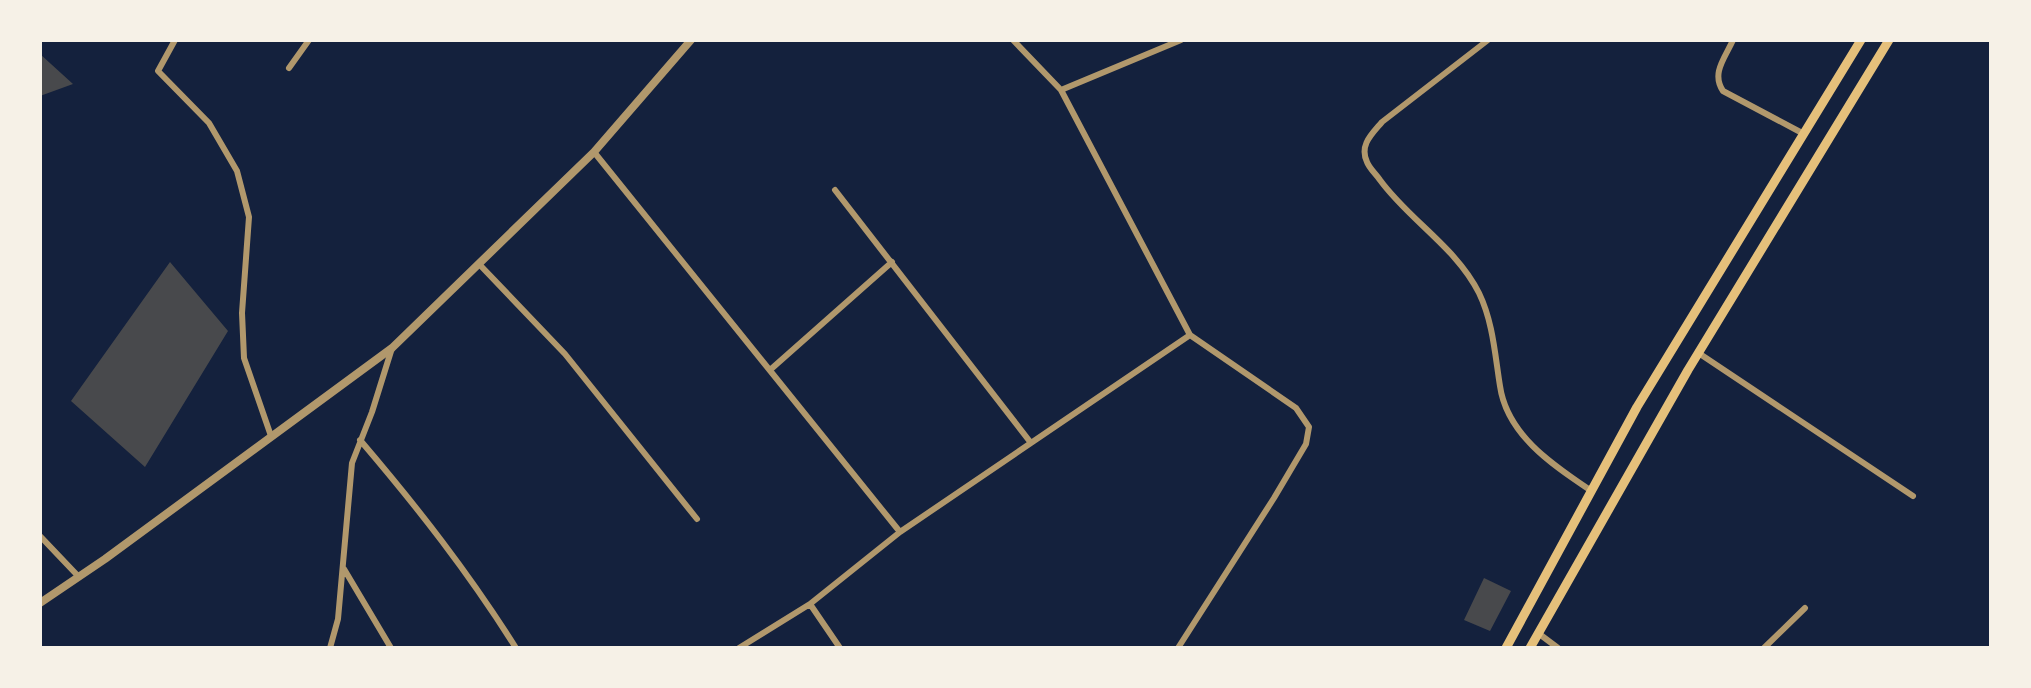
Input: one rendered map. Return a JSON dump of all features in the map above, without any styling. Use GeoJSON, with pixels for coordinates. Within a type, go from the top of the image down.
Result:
{"type":"FeatureCollection","features":[{"type":"Feature","properties":{"kind":"main road"},"geometry":{"type":"LineString","coordinates":[[1506,648],[1637,407],[1861,40]]}},
{"type":"Feature","properties":{"kind":"main road"},"geometry":{"type":"LineString","coordinates":[[1530,648],[1688,370],[1700,354],[1889,40]]}},
{"type":"Feature","properties":{"kind":"street"},"geometry":{"type":"LineString","coordinates":[[175,40],[158,71],[209,123],[237,171],[249,217],[243,313],[244,358],[272,436]]}},
{"type":"Feature","properties":{"kind":"street"},"geometry":{"type":"LineString","coordinates":[[289,68],[309,40]]}},
{"type":"Feature","properties":{"kind":"street"},"geometry":{"type":"LineString","coordinates":[[40,603],[79,577],[392,348],[594,152],[691,40]]}},
{"type":"Feature","properties":{"kind":"street"},"geometry":{"type":"LineString","coordinates":[[1013,40],[1061,90],[1190,335],[1296,408],[1309,427],[1306,444],[1280,489],[1178,648]]}},
{"type":"Feature","properties":{"kind":"street"},"geometry":{"type":"LineString","coordinates":[[1061,90],[1181,40]]}},
{"type":"Feature","properties":{"kind":"street"},"geometry":{"type":"LineString","coordinates":[[1488,40],[1382,122],[1368,138],[1364,149],[1367,162],[1394,200],[1448,250],[1479,293],[1496,347],[1500,388],[1508,412],[1521,433],[1550,463],[1590,490]]}},
{"type":"Feature","properties":{"kind":"street"},"geometry":{"type":"LineString","coordinates":[[1733,40],[1718,71],[1718,84],[1723,91],[1804,134]]}},
{"type":"Feature","properties":{"kind":"street"},"geometry":{"type":"LineString","coordinates":[[594,152],[900,532]]}},
{"type":"Feature","properties":{"kind":"street"},"geometry":{"type":"LineString","coordinates":[[835,190],[1030,443]]}},
{"type":"Feature","properties":{"kind":"street"},"geometry":{"type":"LineString","coordinates":[[770,370],[892,262]]}},
{"type":"Feature","properties":{"kind":"street"},"geometry":{"type":"LineString","coordinates":[[479,264],[565,354],[697,519]]}},
{"type":"Feature","properties":{"kind":"street"},"geometry":{"type":"LineString","coordinates":[[739,648],[810,604],[900,532],[1190,335]]}},
{"type":"Feature","properties":{"kind":"street"},"geometry":{"type":"LineString","coordinates":[[330,648],[338,619],[344,569],[352,463],[372,412],[392,348]]}},
{"type":"Feature","properties":{"kind":"street"},"geometry":{"type":"LineString","coordinates":[[1700,354],[1913,496]]}},
{"type":"Feature","properties":{"kind":"street"},"geometry":{"type":"LineString","coordinates":[[360,440],[425,516],[478,588],[516,648]]}},
{"type":"Feature","properties":{"kind":"street"},"geometry":{"type":"LineString","coordinates":[[40,536],[79,577]]}},
{"type":"Feature","properties":{"kind":"street"},"geometry":{"type":"LineString","coordinates":[[344,569],[391,648]]}},
{"type":"Feature","properties":{"kind":"street"},"geometry":{"type":"LineString","coordinates":[[810,604],[840,648]]}},
{"type":"Feature","properties":{"kind":"street"},"geometry":{"type":"LineString","coordinates":[[1764,648],[1805,608]]}},
{"type":"Feature","properties":{"kind":"street"},"geometry":{"type":"LineString","coordinates":[[1538,633],[1558,648]]}},
{"type":"Feature","properties":{"kind":"building"},"geometry":{"type":"Polygon","coordinates":[[[40,54],[73,84],[40,96],[40,54]]]}},
{"type":"Feature","properties":{"kind":"building"},"geometry":{"type":"Polygon","coordinates":[[[170,262],[228,331],[145,467],[71,401],[170,262]]]}},
{"type":"Feature","properties":{"kind":"building"},"geometry":{"type":"Polygon","coordinates":[[[1484,578],[1511,591],[1490,631],[1464,620],[1484,578]]]}}]}
